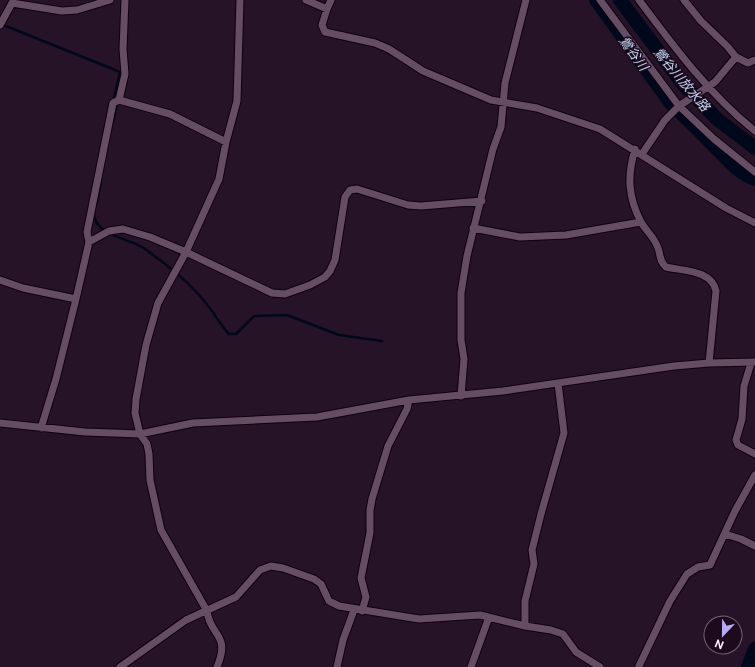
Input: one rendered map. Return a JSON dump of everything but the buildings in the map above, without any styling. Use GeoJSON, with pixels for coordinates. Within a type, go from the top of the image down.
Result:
{"type":"FeatureCollection","features":[{"type":"Feature","properties":{"kind":"street"},"geometry":{"type":"LineString","coordinates":[[1,24],[12,1],[62,11],[76,10],[110,0]]}},
{"type":"Feature","properties":{"kind":"street"},"geometry":{"type":"LineString","coordinates":[[41,428],[56,379],[76,299],[89,242],[87,232],[116,101],[125,74],[123,49],[125,0]]}},
{"type":"Feature","properties":{"kind":"street"},"geometry":{"type":"LineString","coordinates":[[217,667],[223,648],[220,638],[208,617],[207,610],[161,530],[150,480],[147,444],[140,434],[135,413],[146,345],[158,303],[186,252],[219,178],[226,142],[237,101],[240,0]]}},
{"type":"Feature","properties":{"kind":"street"},"geometry":{"type":"LineString","coordinates":[[306,0],[327,9]]}},
{"type":"Feature","properties":{"kind":"street"},"geometry":{"type":"LineString","coordinates":[[331,0],[322,25],[325,32],[375,43],[389,48],[423,70],[503,104],[537,108],[600,128],[726,208],[755,223]]}},
{"type":"Feature","properties":{"kind":"street"},"geometry":{"type":"LineString","coordinates":[[461,396],[464,359],[461,340],[462,294],[473,228],[482,201],[493,149],[500,127],[505,83],[526,0]]}},
{"type":"Feature","properties":{"kind":"street"},"geometry":{"type":"LineString","coordinates":[[600,0],[681,105],[714,139],[755,172]]}},
{"type":"Feature","properties":{"kind":"street"},"geometry":{"type":"LineString","coordinates":[[639,0],[706,88],[736,116],[755,131]]}},
{"type":"Feature","properties":{"kind":"street"},"geometry":{"type":"LineString","coordinates":[[684,0],[701,22],[727,46],[736,57],[748,63],[755,60]]}},
{"type":"Feature","properties":{"kind":"street"},"geometry":{"type":"LineString","coordinates":[[642,154],[665,120],[681,105],[706,88],[726,70],[736,57]]}},
{"type":"Feature","properties":{"kind":"street"},"geometry":{"type":"LineString","coordinates":[[116,101],[170,114],[226,142]]}},
{"type":"Feature","properties":{"kind":"street"},"geometry":{"type":"LineString","coordinates":[[635,149],[629,194],[641,222],[658,247],[661,263],[666,268],[705,275],[715,285],[716,291],[709,363]]}},
{"type":"Feature","properties":{"kind":"street"},"geometry":{"type":"LineString","coordinates":[[89,242],[107,232],[123,229],[150,237],[186,252],[272,293],[285,294],[325,277],[330,271],[335,260],[344,196],[350,190],[357,189],[408,205],[421,206],[482,201]]}},
{"type":"Feature","properties":{"kind":"street"},"geometry":{"type":"LineString","coordinates":[[473,228],[520,237],[551,236],[566,235],[641,222]]}},
{"type":"Feature","properties":{"kind":"street"},"geometry":{"type":"LineString","coordinates":[[0,280],[23,288],[76,299]]}},
{"type":"Feature","properties":{"kind":"street"},"geometry":{"type":"LineString","coordinates":[[0,423],[41,428],[140,434],[193,422],[317,417],[409,400],[461,396],[674,366],[709,363],[753,363],[744,386],[742,419],[736,440],[738,445],[755,454]]}},
{"type":"Feature","properties":{"kind":"street"},"geometry":{"type":"LineString","coordinates":[[525,626],[525,601],[534,564],[532,550],[564,434],[558,382]]}},
{"type":"Feature","properties":{"kind":"street"},"geometry":{"type":"LineString","coordinates":[[362,611],[366,597],[361,578],[370,533],[370,510],[372,498],[388,446],[407,409],[409,400]]}},
{"type":"Feature","properties":{"kind":"street"},"geometry":{"type":"LineString","coordinates":[[639,667],[670,602],[687,574],[698,567],[710,565],[735,511],[755,475]]}},
{"type":"Feature","properties":{"kind":"street"},"geometry":{"type":"LineString","coordinates":[[725,534],[741,538],[755,546]]}},
{"type":"Feature","properties":{"kind":"street"},"geometry":{"type":"LineString","coordinates":[[120,667],[186,620],[236,597],[260,570],[272,566],[283,568],[314,579],[321,584],[329,601],[339,606],[354,610],[418,619],[468,615],[489,617],[525,626],[551,630],[563,634],[576,652],[600,667]]}},
{"type":"Feature","properties":{"kind":"street"},"geometry":{"type":"LineString","coordinates":[[337,667],[343,640],[354,610]]}},
{"type":"Feature","properties":{"kind":"street"},"geometry":{"type":"LineString","coordinates":[[471,667],[489,617]]}},
{"type":"Feature","properties":{"kind":"waterway","name":"鶯谷川"},"geometry":{"type":"LineString","coordinates":[[596,0],[672,105]]}},
{"type":"Feature","properties":{"kind":"waterway","name":"鶯谷川放水路"},"geometry":{"type":"LineString","coordinates":[[620,0],[683,84],[717,119],[755,148]]}},
{"type":"Feature","properties":{"kind":"waterway"},"geometry":{"type":"LineString","coordinates":[[1,24],[120,72],[114,98],[117,105],[113,122]]}},
{"type":"Feature","properties":{"kind":"waterway","name":"鶯谷川"},"geometry":{"type":"LineString","coordinates":[[681,113],[732,164],[748,176],[755,179]]}},
{"type":"Feature","properties":{"kind":"waterway"},"geometry":{"type":"LineString","coordinates":[[97,202],[101,180]]}},
{"type":"Feature","properties":{"kind":"waterway"},"geometry":{"type":"LineString","coordinates":[[94,211],[95,219],[99,226],[114,235],[139,245],[184,280],[198,294],[229,334],[236,334],[254,316],[287,315],[339,335],[382,341]]}},
{"type":"Feature","properties":{"kind":"waterway","name":"鶯谷川"},"geometry":{"type":"LineString","coordinates":[[748,667],[755,649]]}}]}
